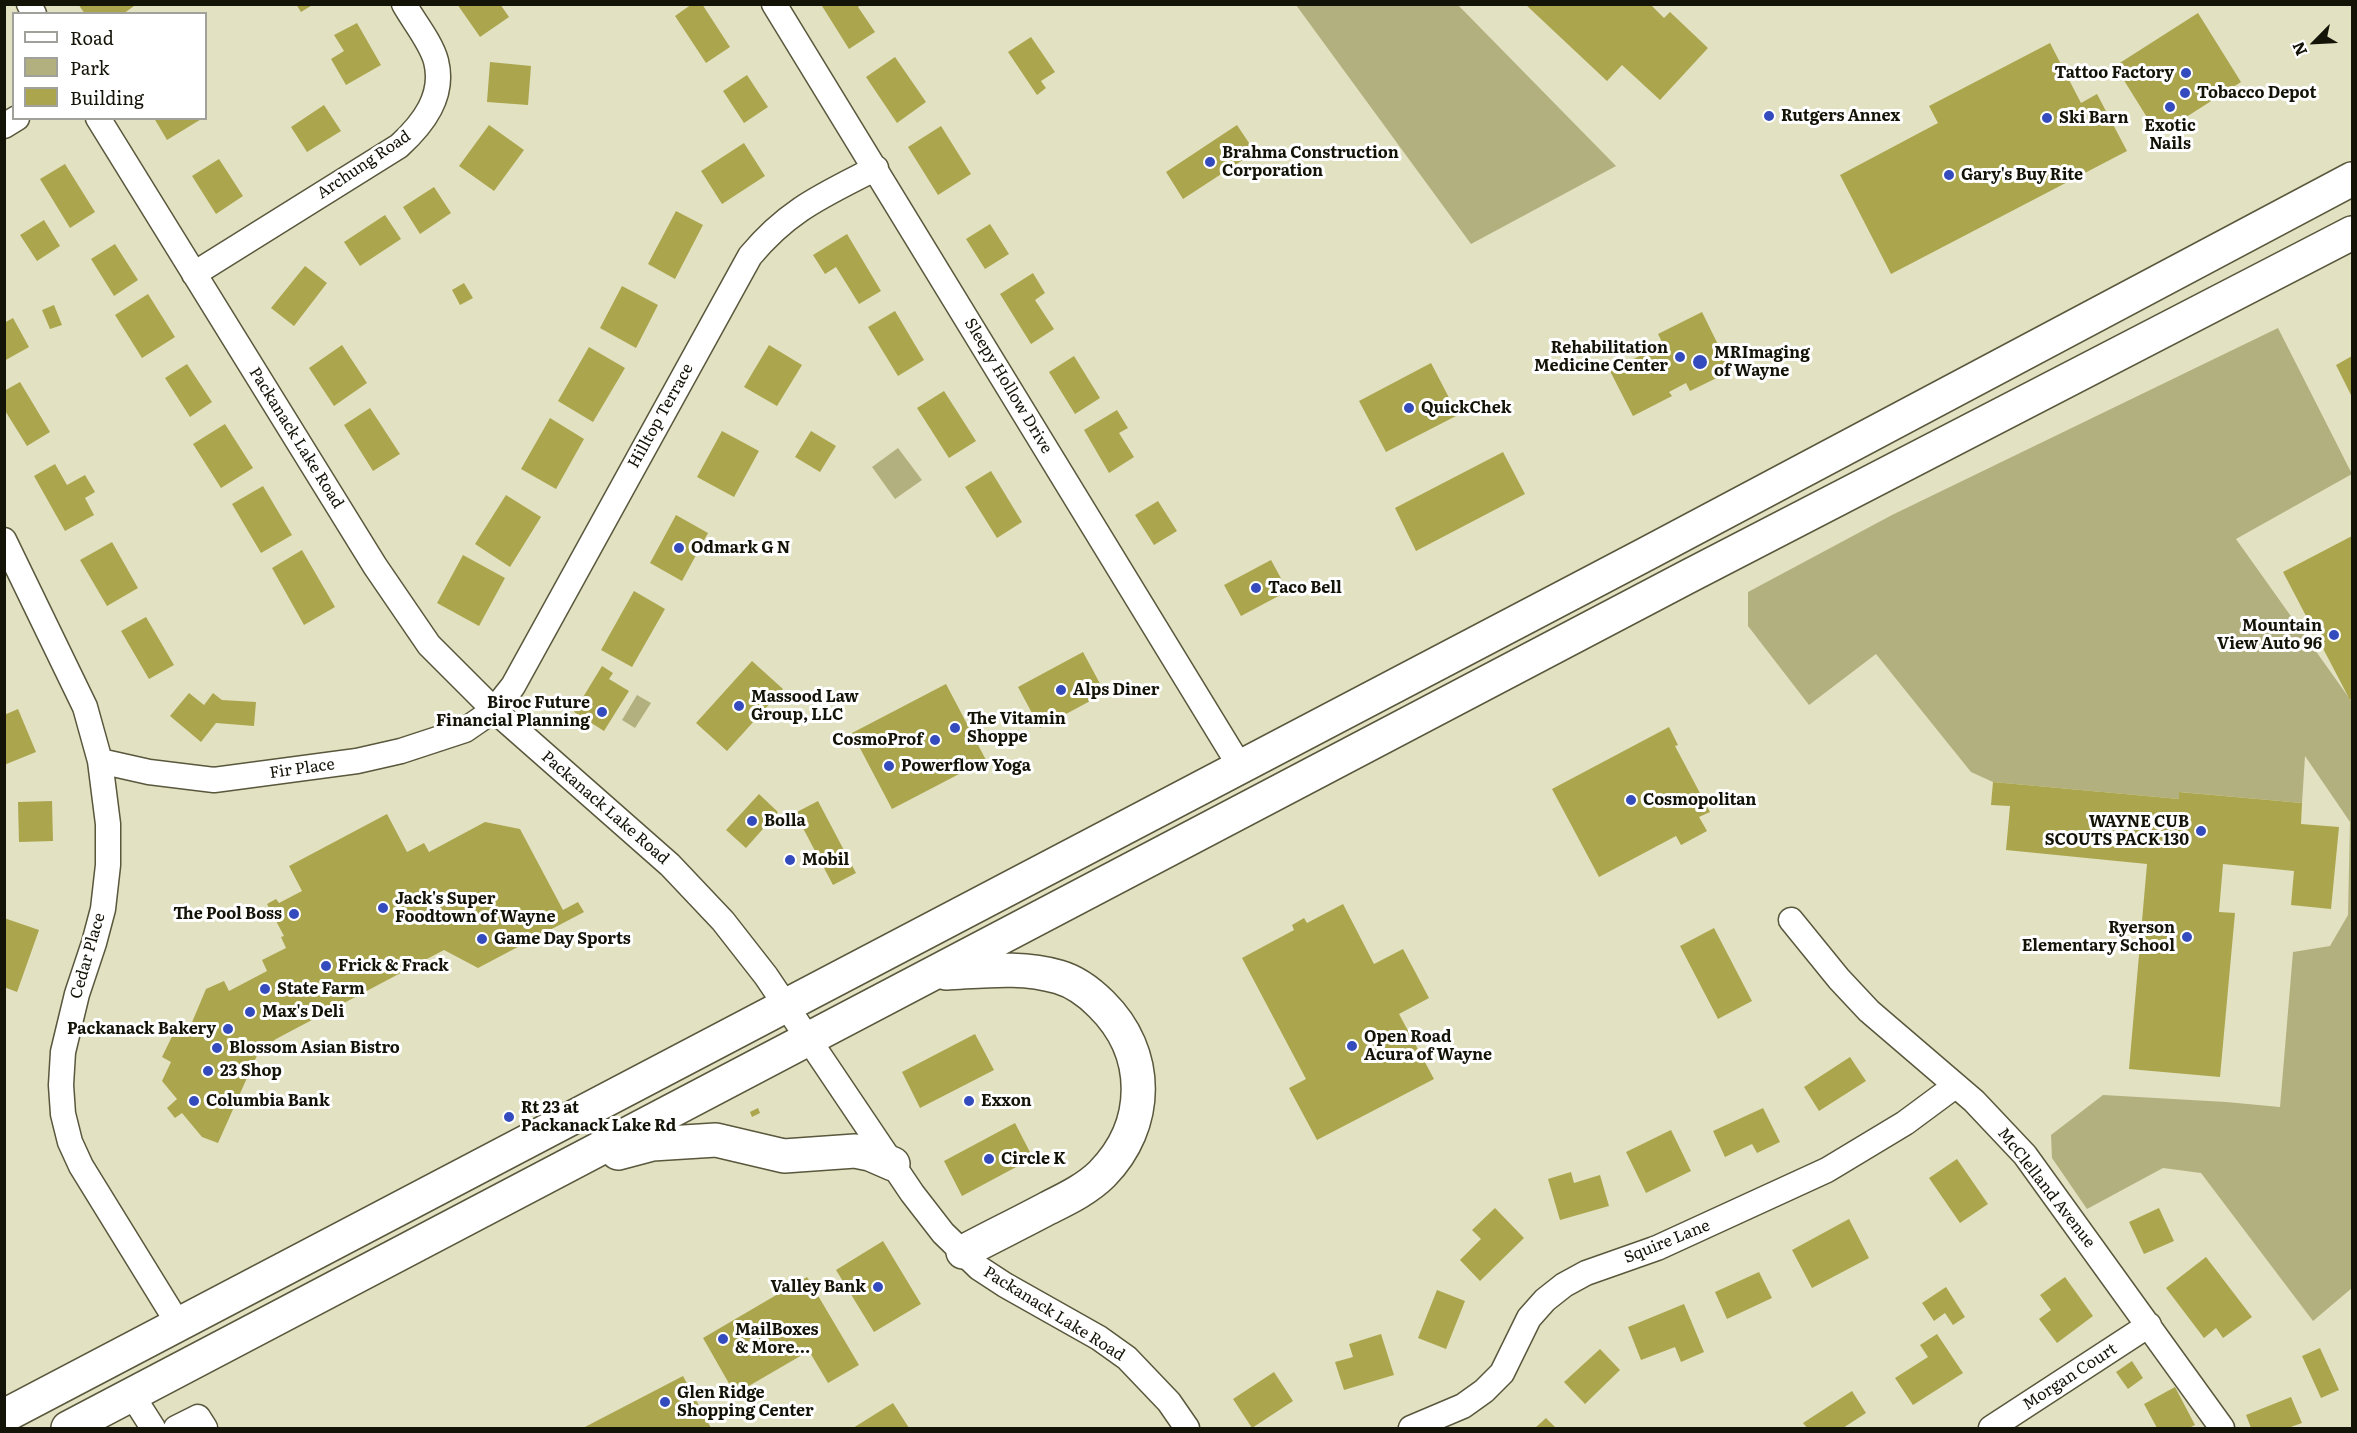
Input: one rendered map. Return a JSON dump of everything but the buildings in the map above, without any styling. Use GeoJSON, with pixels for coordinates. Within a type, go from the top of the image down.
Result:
{"type":"FeatureCollection","features":[{"type":"Feature","properties":{"kind":"highway"},"geometry":{"type":"LineString","coordinates":[[4,1416],[1241,768],[2352,179]]}},
{"type":"Feature","properties":{"kind":"highway"},"geometry":{"type":"LineString","coordinates":[[68,1428],[2352,232]]}},
{"type":"Feature","properties":{"kind":"highway"},"geometry":{"type":"LineString","coordinates":[[936,974],[1021,969],[1059,977],[1073,983],[1097,1000],[1113,1016],[1123,1031],[1131,1048],[1139,1084],[1139,1097],[1130,1134],[1122,1150],[1101,1176],[1069,1197],[963,1252]]}},
{"type":"Feature","properties":{"kind":"highway"},"geometry":{"type":"LineString","coordinates":[[564,1167],[651,1144],[716,1140],[784,1156],[855,1151],[870,1154],[893,1164]]}},
{"type":"Feature","properties":{"kind":"street","name":"Archung Road"},"geometry":{"type":"LineString","coordinates":[[194,274],[399,146],[415,131],[428,114],[436,96],[438,77],[436,60],[404,4]]}},
{"type":"Feature","properties":{"kind":"street","name":"Sleepy Hollow Drive"},"geometry":{"type":"LineString","coordinates":[[774,4],[1241,768]]}},
{"type":"Feature","properties":{"kind":"street","name":"Packanack Lake Road"},"geometry":{"type":"LineString","coordinates":[[99,120],[369,556],[429,645],[494,710],[699,893],[746,949],[943,1233],[979,1268],[1099,1338],[1127,1358],[1169,1402],[1187,1428]]}},
{"type":"Feature","properties":{"kind":"street","name":"Hilltop Terrace"},"geometry":{"type":"LineString","coordinates":[[494,710],[513,686],[750,256],[789,216],[813,200],[876,168]]}},
{"type":"Feature","properties":{"kind":"street","name":"Cedar Place"},"geometry":{"type":"LineString","coordinates":[[4,540],[85,707],[100,761],[108,824],[108,865],[97,932],[76,994],[63,1053],[61,1085],[63,1114],[70,1142],[81,1166],[179,1325]]}},
{"type":"Feature","properties":{"kind":"street","name":"Fir Place"},"geometry":{"type":"LineString","coordinates":[[100,761],[194,779],[240,778],[357,761],[401,751],[465,730],[494,710]]}},
{"type":"Feature","properties":{"kind":"street","name":"McClelland Avenue"},"geometry":{"type":"LineString","coordinates":[[1791,920],[1839,979],[1869,1011],[1955,1086],[2025,1155],[2222,1428]]}},
{"type":"Feature","properties":{"kind":"street","name":"Squire Lane"},"geometry":{"type":"LineString","coordinates":[[1411,1428],[1463,1406],[1484,1391],[1502,1372],[1529,1318],[1545,1300],[1564,1285],[1586,1273],[1657,1248],[1827,1170],[1905,1123],[1955,1086]]}},
{"type":"Feature","properties":{"kind":"street","name":"Morgan Court"},"geometry":{"type":"LineString","coordinates":[[1990,1428],[2149,1325]]}},
{"type":"Feature","properties":{"kind":"street"},"geometry":{"type":"LineString","coordinates":[[132,1395],[153,1428]]}},
{"type":"Feature","properties":{"kind":"street"},"geometry":{"type":"LineString","coordinates":[[176,1428],[198,1417],[205,1428]]}},
{"type":"Feature","properties":{"kind":"green space"},"geometry":{"type":"Polygon","coordinates":[[[1296,5],[1458,5],[1616,166],[1471,244],[1296,5]]]}},
{"type":"Feature","properties":{"kind":"green space"},"geometry":{"type":"Polygon","coordinates":[[[2278,328],[2352,474],[2236,539],[2352,702],[2352,1288],[2313,1321],[2201,1173],[2163,1168],[2087,1209],[2052,1158],[2051,1135],[2103,1095],[2280,1107],[2293,952],[2330,946],[2348,915],[2350,822],[2305,756],[2302,803],[2180,792],[2179,799],[1993,782],[1971,772],[1876,654],[1809,705],[1748,626],[1748,592],[1892,515],[2278,328]]]}},
{"type":"Feature","properties":{"kind":"green space"},"geometry":{"type":"Polygon","coordinates":[[[898,448],[922,480],[895,499],[872,467],[898,448]]]}},
{"type":"Feature","properties":{"kind":"green space"},"geometry":{"type":"Polygon","coordinates":[[[637,695],[651,703],[635,728],[622,720],[637,695]]]}},
{"type":"Feature","properties":{"kind":"place","name":"Tattoo Factory"},"geometry":{"type":"Point","coordinates":[2186,73]}},
{"type":"Feature","properties":{"kind":"place","name":"Tobacco Depot"},"geometry":{"type":"Point","coordinates":[2185,93]}},
{"type":"Feature","properties":{"kind":"place","name":"Exotic Nails"},"geometry":{"type":"Point","coordinates":[2170,107]}},
{"type":"Feature","properties":{"kind":"place","name":"Rutgers Annex"},"geometry":{"type":"Point","coordinates":[1769,116]}},
{"type":"Feature","properties":{"kind":"place","name":"Ski Barn"},"geometry":{"type":"Point","coordinates":[2047,118]}},
{"type":"Feature","properties":{"kind":"place","name":"Brahma Construction Corporation"},"geometry":{"type":"Point","coordinates":[1210,162]}},
{"type":"Feature","properties":{"kind":"place","name":"Gary's Buy Rite"},"geometry":{"type":"Point","coordinates":[1949,175]}},
{"type":"Feature","properties":{"kind":"place","name":"Rehabilitation Medicine Center"},"geometry":{"type":"Point","coordinates":[1680,357]}},
{"type":"Feature","properties":{"kind":"place","name":"MRImaging of Wayne"},"geometry":{"type":"Point","coordinates":[1700,362]}},
{"type":"Feature","properties":{"kind":"place","name":"QuickChek"},"geometry":{"type":"Point","coordinates":[1409,408]}},
{"type":"Feature","properties":{"kind":"place","name":"Odmark G N"},"geometry":{"type":"Point","coordinates":[679,548]}},
{"type":"Feature","properties":{"kind":"place","name":"Taco Bell"},"geometry":{"type":"Point","coordinates":[1256,588]}},
{"type":"Feature","properties":{"kind":"place","name":"Mountain View Auto 96"},"geometry":{"type":"Point","coordinates":[2334,635]}},
{"type":"Feature","properties":{"kind":"place","name":"Alps Diner"},"geometry":{"type":"Point","coordinates":[1061,690]}},
{"type":"Feature","properties":{"kind":"place","name":"Massood Law Group, LLC"},"geometry":{"type":"Point","coordinates":[739,706]}},
{"type":"Feature","properties":{"kind":"place","name":"Biroc Future Financial Planning"},"geometry":{"type":"Point","coordinates":[602,712]}},
{"type":"Feature","properties":{"kind":"place","name":"The Vitamin Shoppe"},"geometry":{"type":"Point","coordinates":[955,728]}},
{"type":"Feature","properties":{"kind":"place","name":"CosmoProf"},"geometry":{"type":"Point","coordinates":[935,740]}},
{"type":"Feature","properties":{"kind":"place","name":"Powerflow Yoga"},"geometry":{"type":"Point","coordinates":[889,766]}},
{"type":"Feature","properties":{"kind":"place","name":"Cosmopolitan"},"geometry":{"type":"Point","coordinates":[1631,800]}},
{"type":"Feature","properties":{"kind":"place","name":"Bolla"},"geometry":{"type":"Point","coordinates":[752,821]}},
{"type":"Feature","properties":{"kind":"place","name":"WAYNE CUB SCOUTS PACK 130"},"geometry":{"type":"Point","coordinates":[2201,831]}},
{"type":"Feature","properties":{"kind":"place","name":"Mobil"},"geometry":{"type":"Point","coordinates":[790,860]}},
{"type":"Feature","properties":{"kind":"place","name":"Jack's Super Foodtown of Wayne"},"geometry":{"type":"Point","coordinates":[383,908]}},
{"type":"Feature","properties":{"kind":"place","name":"The Pool Boss"},"geometry":{"type":"Point","coordinates":[294,914]}},
{"type":"Feature","properties":{"kind":"place","name":"Ryerson Elementary School"},"geometry":{"type":"Point","coordinates":[2187,937]}},
{"type":"Feature","properties":{"kind":"place","name":"Game Day Sports"},"geometry":{"type":"Point","coordinates":[482,939]}},
{"type":"Feature","properties":{"kind":"place","name":"Frick & Frack"},"geometry":{"type":"Point","coordinates":[326,966]}},
{"type":"Feature","properties":{"kind":"place","name":"State Farm"},"geometry":{"type":"Point","coordinates":[265,989]}},
{"type":"Feature","properties":{"kind":"place","name":"Max's Deli"},"geometry":{"type":"Point","coordinates":[250,1012]}},
{"type":"Feature","properties":{"kind":"place","name":"Packanack Bakery"},"geometry":{"type":"Point","coordinates":[228,1029]}},
{"type":"Feature","properties":{"kind":"place","name":"Open Road Acura of Wayne"},"geometry":{"type":"Point","coordinates":[1352,1046]}},
{"type":"Feature","properties":{"kind":"place","name":"Blossom Asian Bistro"},"geometry":{"type":"Point","coordinates":[217,1048]}},
{"type":"Feature","properties":{"kind":"place","name":"23 Shop"},"geometry":{"type":"Point","coordinates":[208,1071]}},
{"type":"Feature","properties":{"kind":"place","name":"Columbia Bank"},"geometry":{"type":"Point","coordinates":[194,1101]}},
{"type":"Feature","properties":{"kind":"place","name":"Exxon"},"geometry":{"type":"Point","coordinates":[969,1101]}},
{"type":"Feature","properties":{"kind":"place","name":"Rt 23 at Packanack Lake Rd"},"geometry":{"type":"Point","coordinates":[509,1117]}},
{"type":"Feature","properties":{"kind":"place","name":"Circle K"},"geometry":{"type":"Point","coordinates":[989,1159]}},
{"type":"Feature","properties":{"kind":"place","name":"Valley Bank"},"geometry":{"type":"Point","coordinates":[878,1287]}},
{"type":"Feature","properties":{"kind":"place","name":"MailBoxes & More..."},"geometry":{"type":"Point","coordinates":[723,1339]}},
{"type":"Feature","properties":{"kind":"place","name":"Glen Ridge Shopping Center"},"geometry":{"type":"Point","coordinates":[665,1402]}}]}
